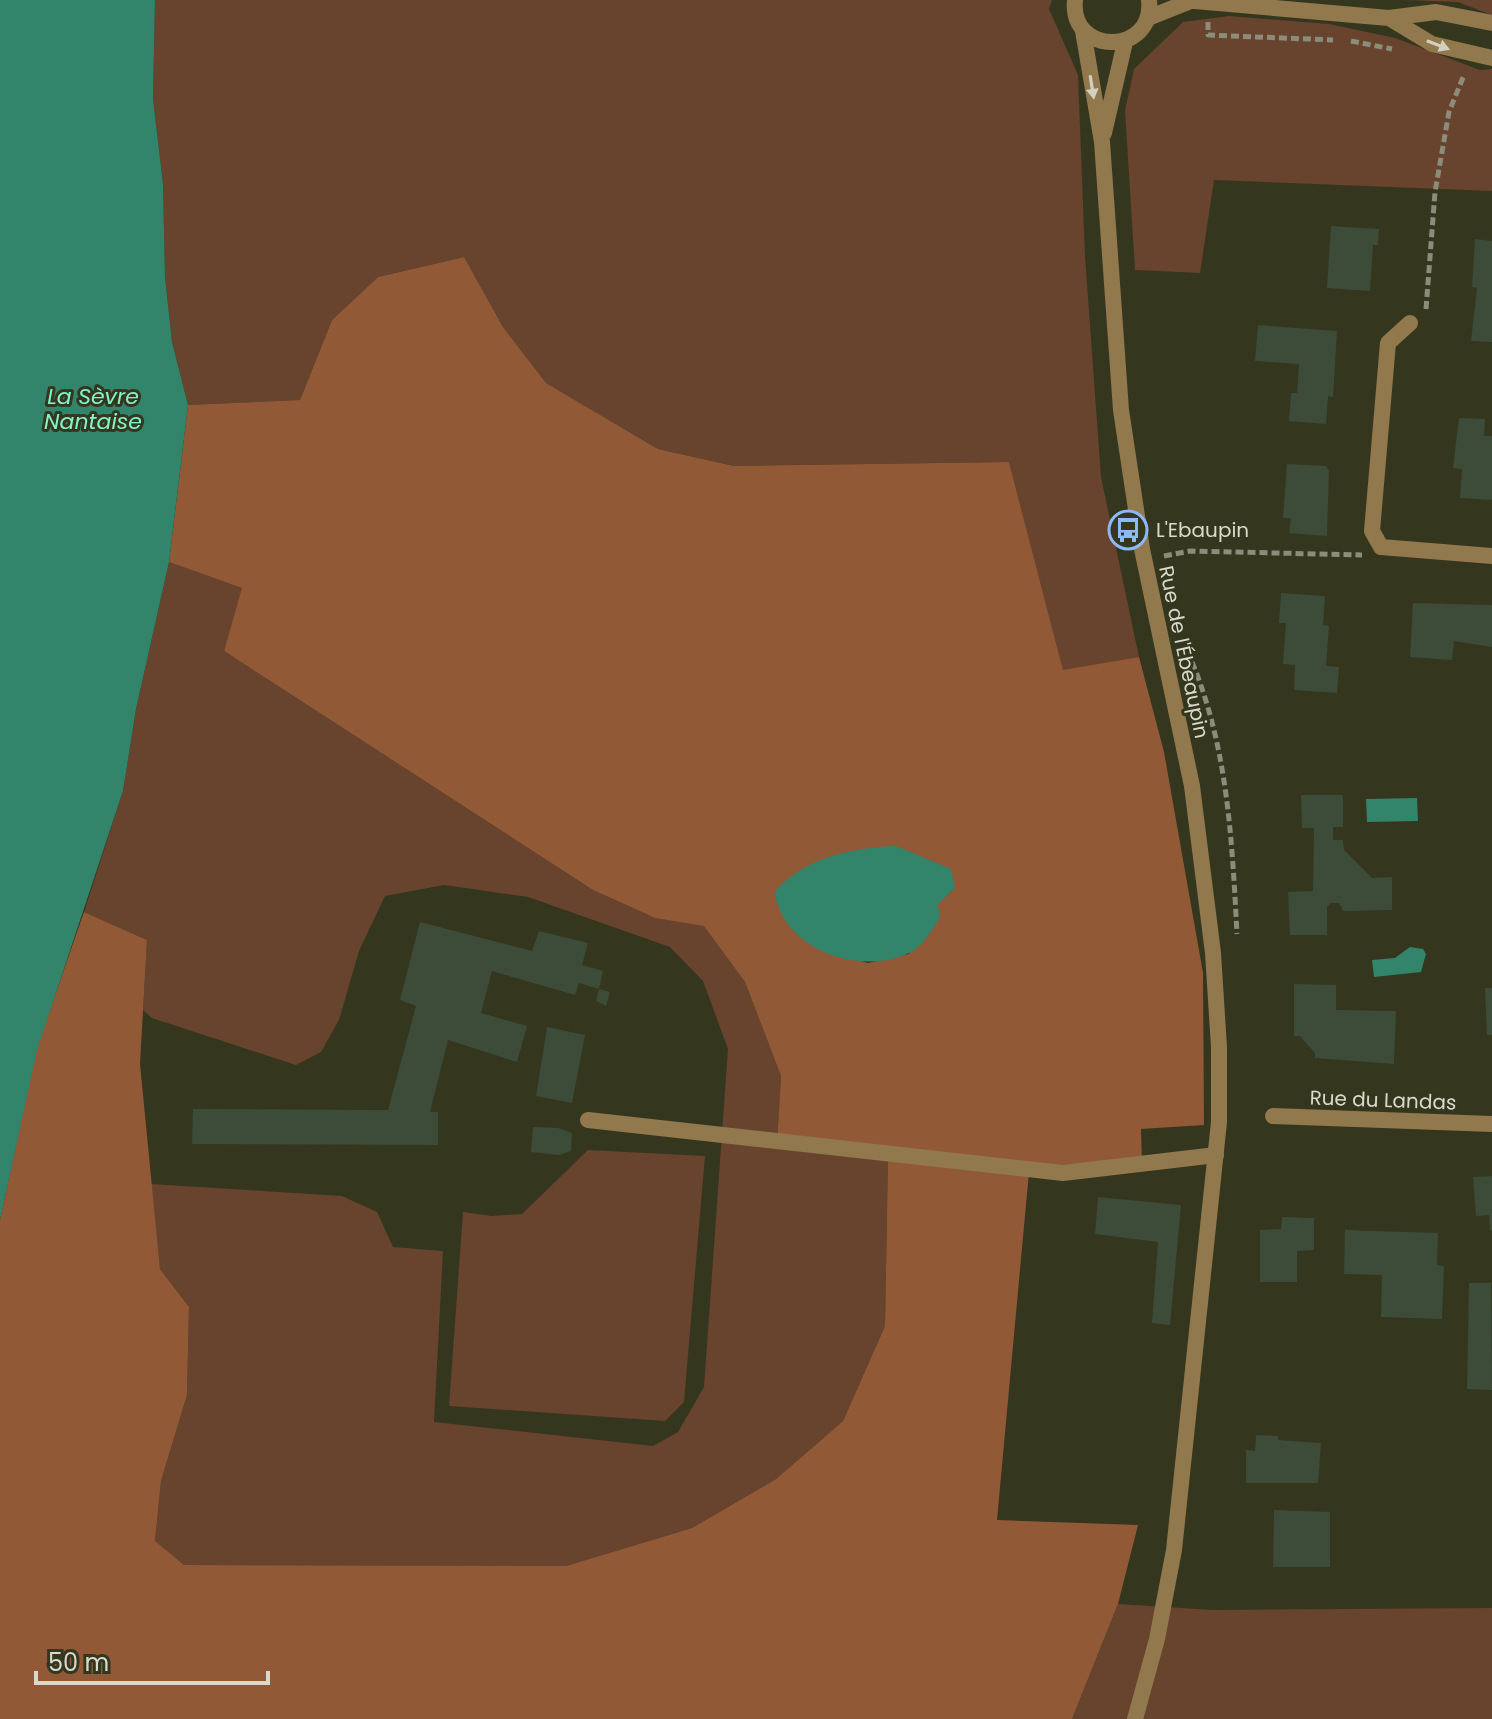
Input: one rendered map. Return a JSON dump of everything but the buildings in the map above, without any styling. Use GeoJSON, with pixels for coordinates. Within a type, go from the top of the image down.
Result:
{"type":"FeatureCollection","features":[{"type":"Feature","properties":{"kind":"street","name":"Rue de l'Ébeaupin"},"geometry":{"type":"LineString","coordinates":[[1075,0],[1102,142],[1121,410],[1144,560],[1192,786],[1213,953],[1219,1122],[1174,1550],[1157,1639],[1135,1719]]}},
{"type":"Feature","properties":{"kind":"street"},"geometry":{"type":"LineString","coordinates":[[1083,31],[1103,43],[1125,42],[1143,28],[1148,18],[1149,0]]}},
{"type":"Feature","properties":{"kind":"street"},"geometry":{"type":"LineString","coordinates":[[1148,18],[1185,1],[1208,1],[1389,18],[1436,12],[1492,23]]}},
{"type":"Feature","properties":{"kind":"street"},"geometry":{"type":"LineString","coordinates":[[1389,18],[1432,44],[1492,58]]}},
{"type":"Feature","properties":{"kind":"street","name":"Rue de l'Ébeaupin"},"geometry":{"type":"LineString","coordinates":[[1102,142],[1125,42]]}},
{"type":"Feature","properties":{"kind":"street"},"geometry":{"type":"LineString","coordinates":[[1410,323],[1388,343],[1372,531],[1381,547],[1492,556]]}},
{"type":"Feature","properties":{"kind":"street","name":"Rue du Landas"},"geometry":{"type":"LineString","coordinates":[[1273,1116],[1492,1124]]}},
{"type":"Feature","properties":{"kind":"street"},"geometry":{"type":"LineString","coordinates":[[588,1120],[1063,1173],[1216,1155]]}},
{"type":"Feature","properties":{"kind":"path"},"geometry":{"type":"LineString","coordinates":[[1208,1],[1208,35],[1327,39],[1395,50]]}},
{"type":"Feature","properties":{"kind":"path"},"geometry":{"type":"LineString","coordinates":[[1410,323],[1427,308],[1435,192],[1449,112],[1469,55]]}},
{"type":"Feature","properties":{"kind":"path"},"geometry":{"type":"LineString","coordinates":[[1449,72],[1478,78]]}},
{"type":"Feature","properties":{"kind":"path"},"geometry":{"type":"LineString","coordinates":[[1144,560],[1190,551],[1356,557],[1381,547]]}},
{"type":"Feature","properties":{"kind":"shaded area"},"geometry":{"type":"Polygon","coordinates":[[[155,0],[1052,0],[1049,9],[1078,75],[1085,256],[1101,477],[1139,657],[1063,671],[1009,462],[734,466],[658,449],[546,383],[503,327],[464,257],[378,277],[332,320],[300,400],[188,405],[172,342],[165,277],[163,184],[153,99],[155,0]]]}},
{"type":"Feature","properties":{"kind":"shaded area"},"geometry":{"type":"Polygon","coordinates":[[[1406,0],[1492,0],[1492,15],[1458,2],[1406,0]]]}},
{"type":"Feature","properties":{"kind":"shaded area"},"geometry":{"type":"Polygon","coordinates":[[[1229,16],[1329,24],[1395,38],[1480,70],[1492,69],[1492,191],[1214,180],[1200,273],[1135,270],[1125,111],[1134,69],[1183,22],[1229,16]]]}},
{"type":"Feature","properties":{"kind":"shaded area"},"geometry":{"type":"Polygon","coordinates":[[[464,257],[503,327],[546,383],[658,449],[734,466],[1009,462],[1063,670],[1139,657],[1164,752],[1203,973],[1204,1125],[1141,1129],[1142,1163],[1029,1172],[997,1520],[1138,1525],[1118,1604],[1072,1719],[0,1719],[0,1220],[36,1050],[84,912],[147,940],[140,1064],[160,1269],[189,1307],[187,1395],[161,1481],[155,1541],[184,1565],[566,1566],[692,1528],[776,1479],[843,1421],[885,1326],[888,1157],[777,1143],[781,1076],[745,982],[704,926],[655,918],[593,890],[224,651],[242,588],[169,562],[188,405],[300,400],[332,320],[378,277],[464,257]],[[955,888],[821,950],[868,963],[909,954],[937,904],[955,888]]]}},
{"type":"Feature","properties":{"kind":"shaded area"},"geometry":{"type":"Polygon","coordinates":[[[169,562],[243,588],[224,651],[593,890],[655,918],[704,925],[745,982],[781,1076],[777,1143],[888,1157],[885,1326],[843,1421],[776,1479],[692,1528],[566,1566],[184,1565],[155,1542],[161,1481],[187,1395],[189,1307],[160,1269],[151,1184],[342,1196],[377,1212],[393,1247],[443,1251],[434,1422],[653,1446],[678,1432],[704,1387],[728,1049],[703,981],[670,947],[528,897],[444,885],[385,896],[359,951],[339,1020],[321,1052],[296,1065],[152,1018],[143,1010],[147,940],[84,912],[123,791],[136,709],[169,562]]]}},
{"type":"Feature","properties":{"kind":"shaded area"},"geometry":{"type":"Polygon","coordinates":[[[588,1150],[705,1156],[684,1402],[665,1421],[449,1406],[463,1212],[492,1216],[522,1214],[588,1150]]]}},
{"type":"Feature","properties":{"kind":"shaded area"},"geometry":{"type":"Polygon","coordinates":[[[1118,1604],[1213,1610],[1492,1608],[1492,1719],[1072,1719],[1118,1604]]]}},
{"type":"Feature","properties":{"kind":"water","name":"La Sèvre Nantaise"},"geometry":{"type":"Polygon","coordinates":[[[0,0],[155,0],[153,99],[163,184],[165,277],[172,342],[188,405],[169,562],[136,709],[123,791],[37,1050],[0,1220],[0,0]]]}},
{"type":"Feature","properties":{"kind":"water"},"geometry":{"type":"Polygon","coordinates":[[[1417,798],[1418,821],[1367,822],[1366,799],[1417,798]]]}},
{"type":"Feature","properties":{"kind":"water"},"geometry":{"type":"Polygon","coordinates":[[[896,846],[951,869],[955,888],[938,904],[940,918],[917,948],[887,960],[845,959],[806,942],[791,928],[780,911],[775,891],[787,879],[831,856],[896,846]]]}},
{"type":"Feature","properties":{"kind":"water"},"geometry":{"type":"Polygon","coordinates":[[[1410,947],[1423,949],[1426,954],[1421,972],[1374,977],[1372,960],[1395,958],[1410,947]]]}},
{"type":"Feature","properties":{"kind":"place","name":"L'Ebaupin"},"geometry":{"type":"Point","coordinates":[1128,530]}}]}
